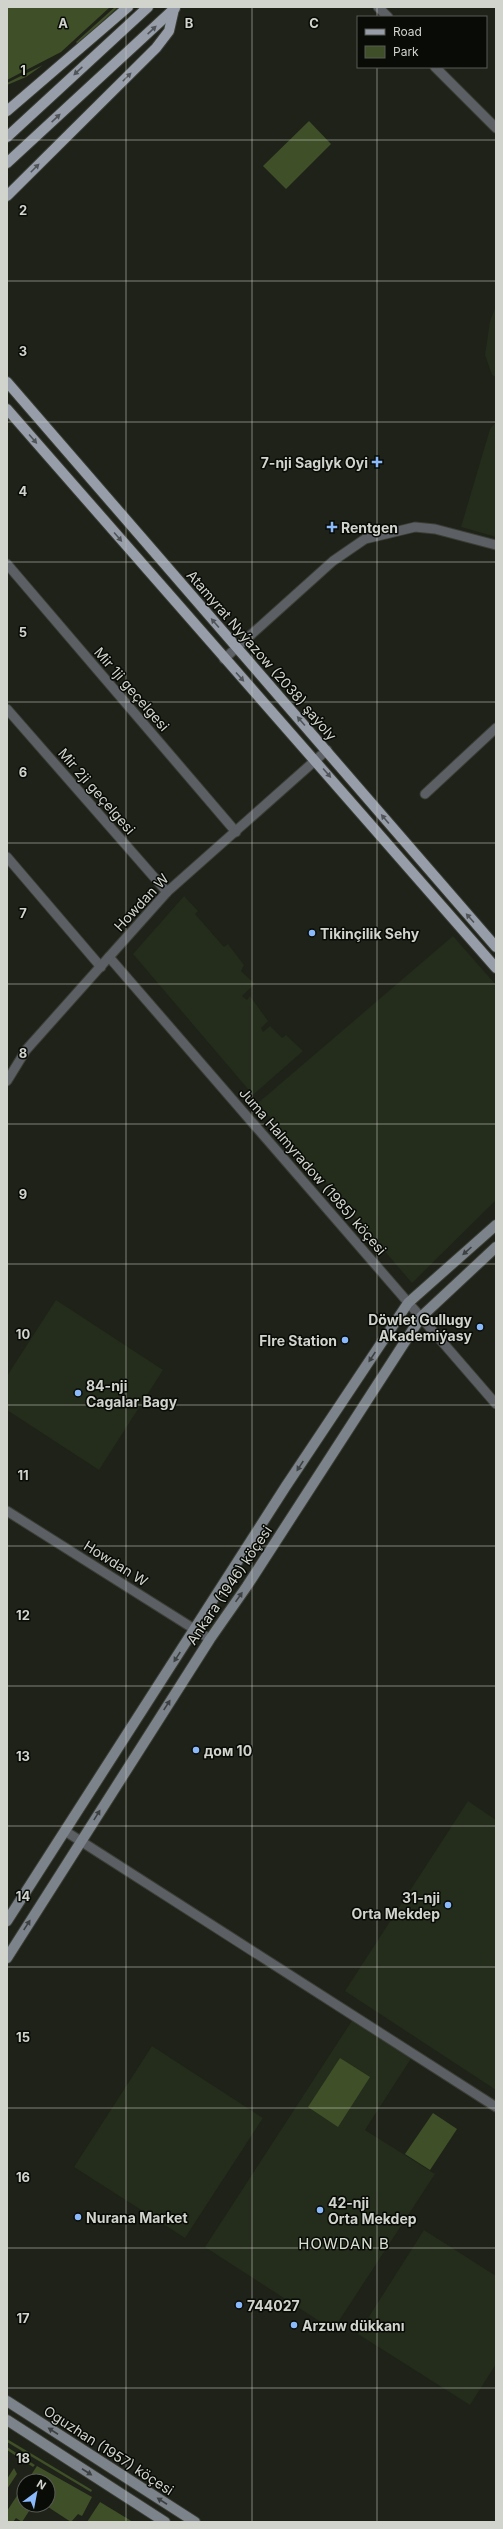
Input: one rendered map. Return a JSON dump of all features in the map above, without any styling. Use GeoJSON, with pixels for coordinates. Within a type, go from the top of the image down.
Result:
{"type":"FeatureCollection","features":[{"type":"Feature","properties":{"kind":"main road"},"geometry":{"type":"LineString","coordinates":[[7,111],[128,7]]}},
{"type":"Feature","properties":{"kind":"main road"},"geometry":{"type":"LineString","coordinates":[[7,137],[148,7]]}},
{"type":"Feature","properties":{"kind":"main road"},"geometry":{"type":"LineString","coordinates":[[7,163],[176,8]]}},
{"type":"Feature","properties":{"kind":"main road"},"geometry":{"type":"LineString","coordinates":[[7,196],[156,48],[169,31],[176,8]]}},
{"type":"Feature","properties":{"kind":"main road","name":"Atamyrat Nyýazow (2038) şaýoly"},"geometry":{"type":"LineString","coordinates":[[7,382],[496,947]]}},
{"type":"Feature","properties":{"kind":"main road","name":"Atamyrat Nyýazow (2038) şaýoly"},"geometry":{"type":"LineString","coordinates":[[7,409],[224,659],[316,760],[496,968]]}},
{"type":"Feature","properties":{"kind":"main road","name":"Ankara (1946) köçesi"},"geometry":{"type":"LineString","coordinates":[[7,1921],[314,1443],[408,1303],[496,1225]]}},
{"type":"Feature","properties":{"kind":"main road","name":"Ankara (1946) köçesi"},"geometry":{"type":"LineString","coordinates":[[7,1958],[210,1639],[247,1586],[421,1317],[496,1246]]}},
{"type":"Feature","properties":{"kind":"main road","name":"Oguzhan (1957) köçesi"},"geometry":{"type":"LineString","coordinates":[[7,2401],[189,2520]]}},
{"type":"Feature","properties":{"kind":"main road"},"geometry":{"type":"LineString","coordinates":[[7,2420],[165,2522]]}},
{"type":"Feature","properties":{"kind":"street"},"geometry":{"type":"LineString","coordinates":[[378,7],[387,16]]}},
{"type":"Feature","properties":{"kind":"street"},"geometry":{"type":"LineString","coordinates":[[437,68],[496,128]]}},
{"type":"Feature","properties":{"kind":"street"},"geometry":{"type":"LineString","coordinates":[[224,659],[333,561],[365,539],[415,527],[441,530],[496,545]]}},
{"type":"Feature","properties":{"kind":"street","name":"Mir 1ji geçelgesi"},"geometry":{"type":"LineString","coordinates":[[7,564],[236,832]]}},
{"type":"Feature","properties":{"kind":"street","name":"Mir 2ji geçelgesi"},"geometry":{"type":"LineString","coordinates":[[7,709],[166,892]]}},
{"type":"Feature","properties":{"kind":"street"},"geometry":{"type":"LineString","coordinates":[[425,794],[496,728]]}},
{"type":"Feature","properties":{"kind":"street","name":"Howdan W"},"geometry":{"type":"LineString","coordinates":[[7,1081],[26,1050],[166,892],[236,832],[327,750]]}},
{"type":"Feature","properties":{"kind":"street"},"geometry":{"type":"LineString","coordinates":[[7,857],[101,966]]}},
{"type":"Feature","properties":{"kind":"street","name":"Juma Halmyradow (1985) köçesi"},"geometry":{"type":"LineString","coordinates":[[109,957],[496,1404]]}},
{"type":"Feature","properties":{"kind":"street","name":"Howdan W"},"geometry":{"type":"LineString","coordinates":[[7,1511],[210,1639]]}},
{"type":"Feature","properties":{"kind":"street"},"geometry":{"type":"LineString","coordinates":[[65,1831],[496,2106]]}},
{"type":"Feature","properties":{"kind":"shaded area"},"geometry":{"type":"Polygon","coordinates":[[[496,306],[496,377],[492,375],[485,355],[490,321],[496,306]]]}},
{"type":"Feature","properties":{"kind":"shaded area"},"geometry":{"type":"Polygon","coordinates":[[[496,422],[496,537],[461,527],[490,429],[496,422]]]}},
{"type":"Feature","properties":{"kind":"shaded area"},"geometry":{"type":"Polygon","coordinates":[[[184,896],[198,911],[195,914],[224,947],[228,944],[244,965],[241,971],[255,984],[242,996],[247,1000],[250,996],[268,1021],[261,1028],[263,1032],[270,1026],[282,1038],[286,1035],[303,1051],[253,1095],[133,954],[184,896]]]}},
{"type":"Feature","properties":{"kind":"shaded area"},"geometry":{"type":"Polygon","coordinates":[[[453,936],[496,985],[496,1200],[412,1283],[258,1103],[453,936]]]}},
{"type":"Feature","properties":{"kind":"shaded area","name":"84-nji Cagalar Bagy"},"geometry":{"type":"Polygon","coordinates":[[[56,1300],[163,1370],[99,1470],[7,1410],[7,1376],[56,1300]]]}},
{"type":"Feature","properties":{"kind":"shaded area","name":"31-nji Orta Mekdep"},"geometry":{"type":"Polygon","coordinates":[[[468,1801],[496,1820],[496,2090],[345,1991],[468,1801]]]}},
{"type":"Feature","properties":{"kind":"shaded area","name":"42-nji Orta Mekdep"},"geometry":{"type":"Polygon","coordinates":[[[353,2019],[412,2057],[365,2130],[435,2174],[333,2330],[205,2247],[353,2019]]]}},
{"type":"Feature","properties":{"kind":"shaded area"},"geometry":{"type":"Polygon","coordinates":[[[152,2046],[263,2118],[185,2238],[74,2167],[152,2046]]]}},
{"type":"Feature","properties":{"kind":"shaded area"},"geometry":{"type":"Polygon","coordinates":[[[424,2230],[496,2276],[496,2364],[470,2405],[358,2334],[424,2230]]]}},
{"type":"Feature","properties":{"kind":"green space"},"geometry":{"type":"Polygon","coordinates":[[[7,7],[110,7],[61,52],[7,80],[7,7]]]}},
{"type":"Feature","properties":{"kind":"green space"},"geometry":{"type":"Polygon","coordinates":[[[115,7],[118,7],[78,44],[76,42],[115,7]]]}},
{"type":"Feature","properties":{"kind":"green space"},"geometry":{"type":"Polygon","coordinates":[[[43,65],[26,77],[7,85],[7,83],[43,65]]]}},
{"type":"Feature","properties":{"kind":"green space"},"geometry":{"type":"Polygon","coordinates":[[[309,121],[331,144],[286,189],[263,166],[309,121]]]}},
{"type":"Feature","properties":{"kind":"green space"},"geometry":{"type":"Polygon","coordinates":[[[340,2058],[370,2077],[338,2127],[308,2107],[340,2058]]]}},
{"type":"Feature","properties":{"kind":"green space"},"geometry":{"type":"Polygon","coordinates":[[[433,2113],[457,2129],[430,2170],[405,2154],[433,2113]]]}},
{"type":"Feature","properties":{"kind":"green space"},"geometry":{"type":"Polygon","coordinates":[[[7,2439],[92,2490],[91,2492],[7,2442],[7,2439]]]}},
{"type":"Feature","properties":{"kind":"green space"},"geometry":{"type":"Polygon","coordinates":[[[7,2447],[35,2465],[33,2467],[7,2450],[7,2447]]]}},
{"type":"Feature","properties":{"kind":"green space"},"geometry":{"type":"Polygon","coordinates":[[[37,2466],[49,2473],[32,2473],[37,2466]]]}},
{"type":"Feature","properties":{"kind":"green space"},"geometry":{"type":"Polygon","coordinates":[[[14,2468],[16,2476],[7,2489],[7,2479],[14,2468]]]}},
{"type":"Feature","properties":{"kind":"green space"},"geometry":{"type":"Polygon","coordinates":[[[56,2477],[92,2497],[82,2516],[78,2514],[71,2522],[56,2512],[56,2477]]]}},
{"type":"Feature","properties":{"kind":"green space"},"geometry":{"type":"Polygon","coordinates":[[[16,2497],[16,2513],[28,2513],[22,2522],[16,2518],[13,2522],[7,2522],[7,2511],[16,2497]]]}},
{"type":"Feature","properties":{"kind":"green space"},"geometry":{"type":"Polygon","coordinates":[[[100,2502],[133,2522],[87,2522],[100,2502]]]}},
{"type":"Feature","properties":{"kind":"place","name":"7-nji Saglyk Oyi"},"geometry":{"type":"Point","coordinates":[377,462]}},
{"type":"Feature","properties":{"kind":"place","name":"Rentgen"},"geometry":{"type":"Point","coordinates":[332,527]}},
{"type":"Feature","properties":{"kind":"place","name":"Tikinçilik Sehy"},"geometry":{"type":"Point","coordinates":[312,933]}},
{"type":"Feature","properties":{"kind":"place","name":"Döwlet Gullugy Akademiýasy"},"geometry":{"type":"Point","coordinates":[480,1327]}},
{"type":"Feature","properties":{"kind":"place","name":"FIre Station"},"geometry":{"type":"Point","coordinates":[345,1340]}},
{"type":"Feature","properties":{"kind":"place","name":"84-nji Cagalar Bagy"},"geometry":{"type":"Point","coordinates":[78,1393]}},
{"type":"Feature","properties":{"kind":"place","name":"дом 10"},"geometry":{"type":"Point","coordinates":[196,1750]}},
{"type":"Feature","properties":{"kind":"place","name":"31-nji Orta Mekdep"},"geometry":{"type":"Point","coordinates":[448,1905]}},
{"type":"Feature","properties":{"kind":"place","name":"42-nji Orta Mekdep"},"geometry":{"type":"Point","coordinates":[320,2210]}},
{"type":"Feature","properties":{"kind":"place","name":"Nurana Market"},"geometry":{"type":"Point","coordinates":[78,2217]}},
{"type":"Feature","properties":{"kind":"place","name":"744027"},"geometry":{"type":"Point","coordinates":[239,2305]}},
{"type":"Feature","properties":{"kind":"place","name":"Arzuw dükkanı"},"geometry":{"type":"Point","coordinates":[294,2325]}},
{"type":"Feature","properties":{"kind":"district","name":"HOWDAN B"},"geometry":{"type":"Point","coordinates":[344,2243]}}]}
